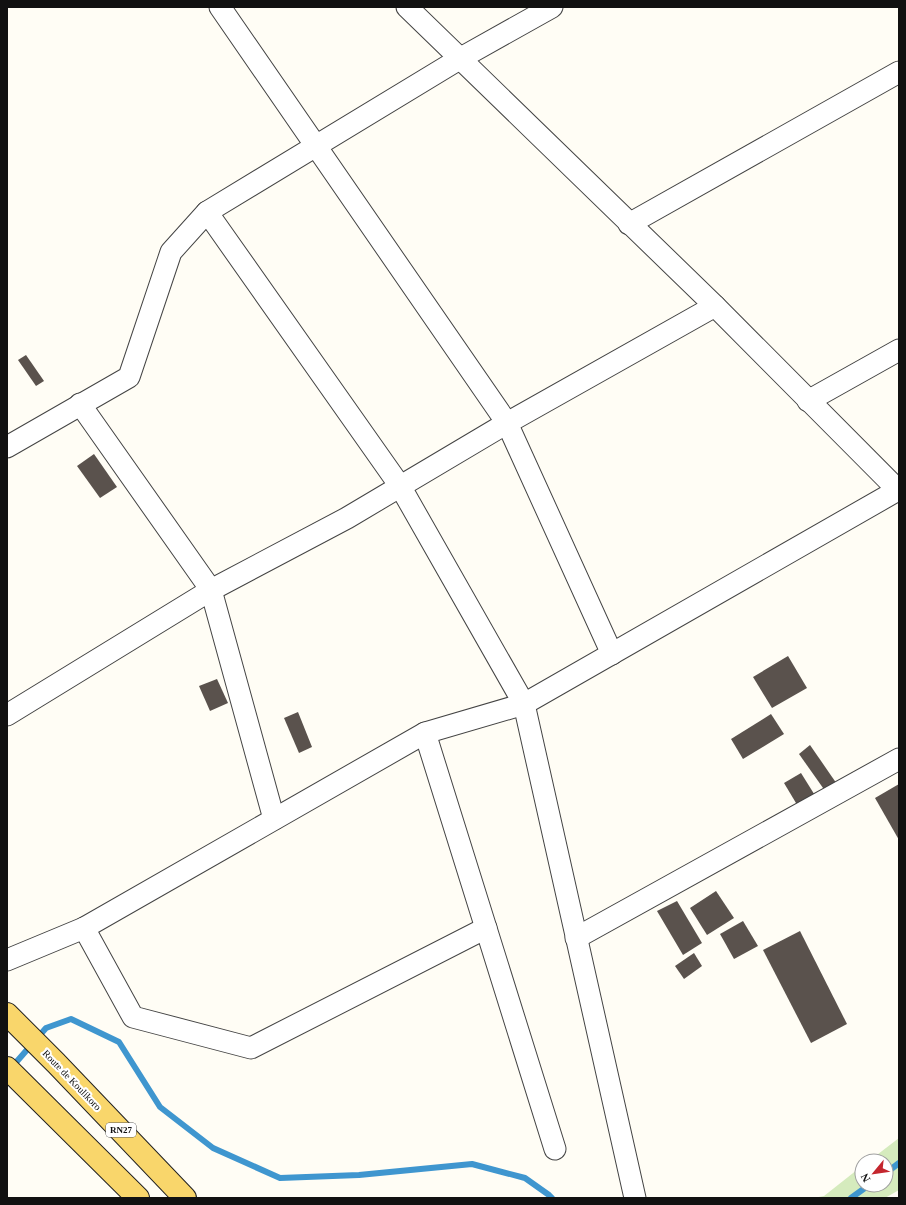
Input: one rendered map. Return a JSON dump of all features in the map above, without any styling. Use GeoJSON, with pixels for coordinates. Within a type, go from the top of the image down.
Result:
{"type":"FeatureCollection","features":[{"type":"Feature","properties":{"kind":"main road","name":"Route de Koulikoro"},"geometry":{"type":"LineString","coordinates":[[10,1017],[185,1198]]}},
{"type":"Feature","properties":{"kind":"main road"},"geometry":{"type":"LineString","coordinates":[[7,1068],[138,1198]]}},
{"type":"Feature","properties":{"kind":"street"},"geometry":{"type":"LineString","coordinates":[[220,7],[507,423],[612,654]]}},
{"type":"Feature","properties":{"kind":"street"},"geometry":{"type":"LineString","coordinates":[[7,960],[84,928],[425,733],[524,704],[899,491],[714,306],[462,58],[408,7]]}},
{"type":"Feature","properties":{"kind":"street"},"geometry":{"type":"LineString","coordinates":[[7,447],[129,377],[171,252],[208,212],[462,58],[552,7]]}},
{"type":"Feature","properties":{"kind":"street"},"geometry":{"type":"LineString","coordinates":[[630,224],[899,72]]}},
{"type":"Feature","properties":{"kind":"street"},"geometry":{"type":"LineString","coordinates":[[208,212],[400,486],[524,704],[635,1198]]}},
{"type":"Feature","properties":{"kind":"street"},"geometry":{"type":"LineString","coordinates":[[7,715],[211,590],[347,518],[507,423],[714,306]]}},
{"type":"Feature","properties":{"kind":"street"},"geometry":{"type":"LineString","coordinates":[[808,401],[899,350]]}},
{"type":"Feature","properties":{"kind":"street"},"geometry":{"type":"LineString","coordinates":[[80,404],[211,590],[274,819]]}},
{"type":"Feature","properties":{"kind":"street"},"geometry":{"type":"LineString","coordinates":[[425,733],[555,1149]]}},
{"type":"Feature","properties":{"kind":"street"},"geometry":{"type":"LineString","coordinates":[[576,938],[899,759]]}},
{"type":"Feature","properties":{"kind":"street"},"geometry":{"type":"LineString","coordinates":[[84,928],[133,1017],[251,1048],[486,928]]}},
{"type":"Feature","properties":{"kind":"green space"},"geometry":{"type":"Polygon","coordinates":[[[899,1138],[899,1190],[894,1193],[894,1153],[879,1153],[899,1138]]]}},
{"type":"Feature","properties":{"kind":"green space"},"geometry":{"type":"Polygon","coordinates":[[[854,1172],[854,1193],[894,1193],[885,1198],[813,1198],[824,1196],[854,1172]]]}},
{"type":"Feature","properties":{"kind":"building"},"geometry":{"type":"Polygon","coordinates":[[[26,355],[44,381],[36,386],[18,360],[26,355]]]}},
{"type":"Feature","properties":{"kind":"building"},"geometry":{"type":"Polygon","coordinates":[[[94,454],[117,487],[100,498],[77,466],[94,454]]]}},
{"type":"Feature","properties":{"kind":"building"},"geometry":{"type":"Polygon","coordinates":[[[788,656],[807,688],[772,708],[753,677],[788,656]]]}},
{"type":"Feature","properties":{"kind":"building"},"geometry":{"type":"Polygon","coordinates":[[[217,679],[228,703],[210,711],[199,686],[217,679]]]}},
{"type":"Feature","properties":{"kind":"building"},"geometry":{"type":"Polygon","coordinates":[[[298,712],[312,747],[299,753],[284,718],[298,712]]]}},
{"type":"Feature","properties":{"kind":"building"},"geometry":{"type":"Polygon","coordinates":[[[771,714],[784,734],[743,759],[731,739],[771,714]]]}},
{"type":"Feature","properties":{"kind":"building"},"geometry":{"type":"Polygon","coordinates":[[[810,745],[839,787],[828,795],[799,754],[810,745]]]}},
{"type":"Feature","properties":{"kind":"building"},"geometry":{"type":"Polygon","coordinates":[[[801,773],[816,797],[799,808],[784,783],[801,773]]]}},
{"type":"Feature","properties":{"kind":"building"},"geometry":{"type":"Polygon","coordinates":[[[899,784],[899,840],[875,798],[899,784]]]}},
{"type":"Feature","properties":{"kind":"building"},"geometry":{"type":"Polygon","coordinates":[[[716,891],[734,918],[707,935],[690,908],[716,891]]]}},
{"type":"Feature","properties":{"kind":"building"},"geometry":{"type":"Polygon","coordinates":[[[677,901],[702,943],[683,955],[657,911],[677,901]]]}},
{"type":"Feature","properties":{"kind":"building"},"geometry":{"type":"Polygon","coordinates":[[[743,921],[758,946],[734,959],[720,934],[743,921]]]}},
{"type":"Feature","properties":{"kind":"building"},"geometry":{"type":"Polygon","coordinates":[[[800,931],[847,1024],[811,1043],[763,950],[800,931]]]}},
{"type":"Feature","properties":{"kind":"building"},"geometry":{"type":"Polygon","coordinates":[[[694,953],[702,966],[684,979],[675,966],[694,953]]]}},
{"type":"Feature","properties":{"kind":"waterway"},"geometry":{"type":"LineString","coordinates":[[12,1067],[46,1028],[71,1019],[119,1042],[160,1107],[213,1148],[280,1178],[359,1175],[472,1164],[525,1178],[552,1198]]}},
{"type":"Feature","properties":{"kind":"waterway"},"geometry":{"type":"LineString","coordinates":[[894,1167],[899,1163]]}},
{"type":"Feature","properties":{"kind":"waterway"},"geometry":{"type":"LineString","coordinates":[[851,1198],[858,1193]]}}]}
